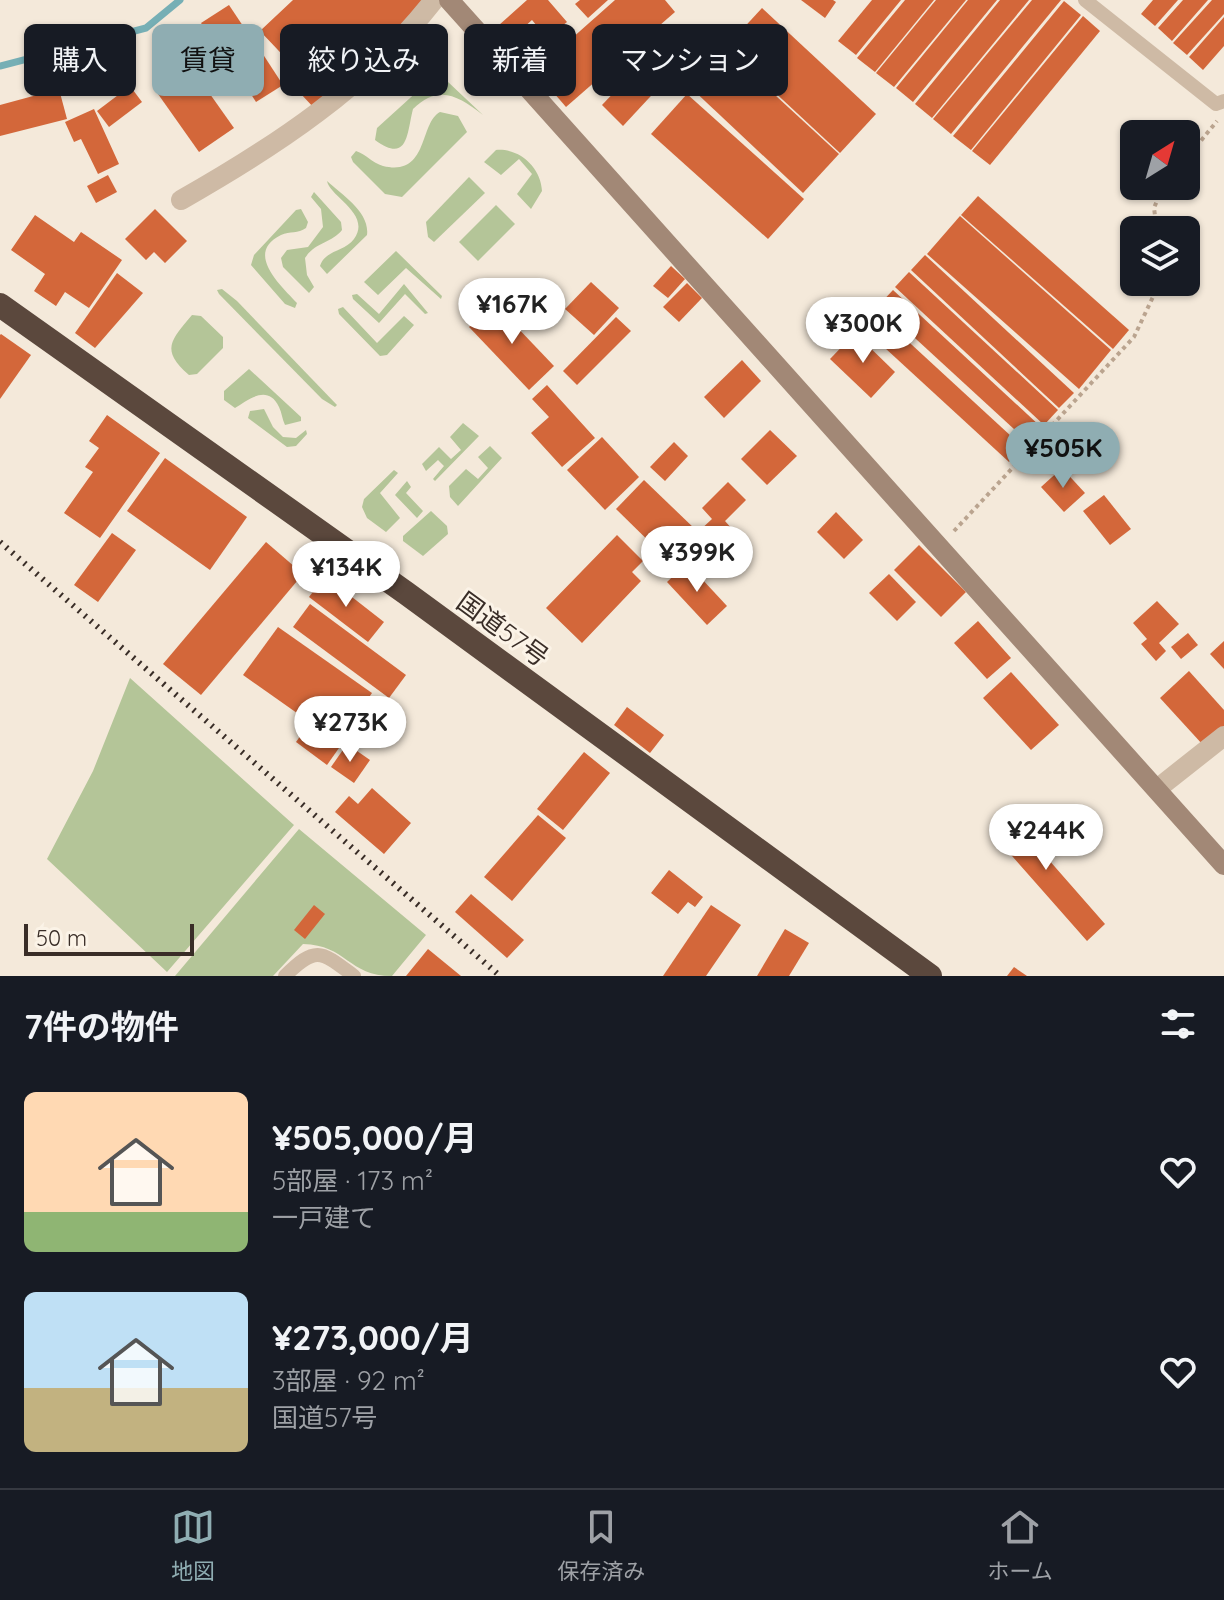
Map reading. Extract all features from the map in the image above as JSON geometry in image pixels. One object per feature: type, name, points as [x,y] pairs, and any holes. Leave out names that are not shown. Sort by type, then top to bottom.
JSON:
[{"type":"highway","name":"国道57号","points":[[0,305],[406,593],[930,976]]},
{"type":"street","points":[[181,200],[257,157],[336,101],[406,35],[434,0]]},
{"type":"street","points":[[449,0],[1224,865]]},
{"type":"street","points":[[1157,789],[1224,736]]},
{"type":"lane","points":[[1085,0],[1220,103]]},
{"type":"lane","points":[[285,976],[305,956],[317,955],[328,957],[354,976]]},
{"type":"path","points":[[1200,142],[1219,118],[1220,103]]},
{"type":"path","points":[[939,547],[1134,337],[1153,296]]},
{"type":"green space","points":[[448,82],[483,115],[465,103],[448,96]]},
{"type":"green space","points":[[412,96],[436,96],[422,101],[413,109],[407,135],[400,147],[386,147],[375,140],[377,128]]},
{"type":"green space","points":[[440,112],[458,116],[467,132],[402,197],[385,194],[353,162],[351,157],[356,151],[383,166],[408,164],[416,157],[433,118]]},
{"type":"green space","points":[[496,150],[521,156],[538,175],[542,191],[531,209],[517,194],[532,174],[519,159],[501,175],[484,162]]},
{"type":"green space","points":[[469,177],[485,193],[434,242],[428,237],[426,222]]},
{"type":"green space","points":[[327,181],[360,211],[367,235],[327,274],[320,266],[322,261],[354,239],[358,222]]},
{"type":"green space","points":[[314,192],[341,222],[342,230],[305,258],[307,275],[314,287],[309,293],[283,267],[281,258],[287,250],[308,247],[323,227],[321,209],[311,197]]},
{"type":"green space","points":[[496,205],[515,224],[478,261],[459,242]]},
{"type":"green space","points":[[301,209],[308,222],[306,228],[281,235],[270,242],[266,251],[269,269],[297,303],[295,308],[285,304],[251,265],[254,255],[296,210]]},
{"type":"green space","points":[[396,251],[442,296],[441,299],[406,268],[378,295],[364,282]]},
{"type":"green space","points":[[404,284],[428,313],[425,314],[405,294],[379,323],[353,299],[352,295],[357,294],[379,314]]},
{"type":"green space","points":[[222,289],[337,405],[335,407],[322,399],[219,294],[217,290]]},
{"type":"green space","points":[[343,307],[377,343],[404,316],[414,325],[387,355],[380,356],[339,314],[338,309]]},
{"type":"green space","points":[[192,315],[201,316],[223,337],[223,348],[197,374],[189,375],[174,359],[172,345]]},
{"type":"green space","points":[[249,369],[301,417],[301,421],[285,425],[279,407],[269,396],[258,396],[235,408],[224,400],[224,391]]},
{"type":"green space","points":[[264,409],[273,427],[283,437],[296,438],[306,430],[307,434],[296,446],[287,447],[248,418],[250,411]]},
{"type":"green space","points":[[463,423],[479,436],[435,481],[433,479],[444,466],[438,460],[426,471],[422,464],[439,447],[451,459],[461,450],[450,437]]},
{"type":"green space","points":[[490,446],[502,458],[458,506],[450,497],[449,486],[466,469],[478,479],[488,468],[478,457]]},
{"type":"green space","points":[[394,470],[398,473],[380,493],[400,518],[386,532],[367,518],[362,507],[364,499]]},
{"type":"green space","points":[[407,481],[411,487],[406,493],[423,511],[417,518],[395,495]]},
{"type":"green space","points":[[431,511],[447,526],[448,534],[423,556],[403,541],[403,536]]},
{"type":"green space","points":[[130,678],[294,825],[167,972],[47,859],[93,771]]},
{"type":"green space","points":[[299,829],[426,935],[392,976],[377,975],[329,949],[303,944],[273,976],[175,976]]},
{"type":"building","points":[[293,0],[431,0],[405,24],[280,24],[280,52],[264,35],[264,27]]},
{"type":"building","points":[[527,0],[548,0],[567,22],[535,24],[532,20],[528,24],[500,24]]},
{"type":"building","points":[[580,0],[608,0],[588,18],[575,4]]},
{"type":"building","points":[[615,0],[665,0],[675,12],[661,24],[592,24],[592,84],[566,107],[557,96],[576,96],[576,35]]},
{"type":"building","points":[[801,0],[833,0],[836,2],[825,18]]},
{"type":"building","points":[[872,0],[901,0],[856,55],[838,41]]},
{"type":"building","points":[[905,0],[934,0],[875,72],[857,58]]},
{"type":"building","points":[[936,0],[966,0],[894,87],[876,73]]},
{"type":"building","points":[[968,0],[997,0],[913,102],[896,88]]},
{"type":"building","points":[[1000,0],[1029,0],[932,118],[915,104]]},
{"type":"building","points":[[1032,0],[1061,0],[951,134],[933,119]]},
{"type":"building","points":[[1153,0],[1178,0],[1155,26],[1141,14]]},
{"type":"building","points":[[1183,0],[1208,0],[1172,41],[1158,28]]},
{"type":"building","points":[[1212,0],[1224,0],[1224,14],[1187,55],[1173,43]]},
{"type":"building","points":[[1064,1],[1081,15],[971,150],[953,136]]},
{"type":"building","points":[[229,5],[242,24],[202,24]]},
{"type":"building","points":[[762,8],[779,24],[747,24]]},
{"type":"building","points":[[1083,16],[1100,31],[990,165],[972,151]]},
{"type":"building","points":[[1224,17],[1224,46],[1203,70],[1189,57]]},
{"type":"building","points":[[788,32],[876,114],[840,153],[779,96],[788,96]]},
{"type":"building","points":[[264,56],[280,80],[280,87],[256,102],[252,96],[264,96]]},
{"type":"building","points":[[136,94],[142,102],[109,127],[97,111],[117,96]]},
{"type":"building","points":[[33,96],[61,96],[67,119],[0,136],[0,105]]},
{"type":"building","points":[[159,96],[211,96],[234,128],[199,152]]},
{"type":"building","points":[[303,96],[329,96],[315,109]]},
{"type":"building","points":[[611,96],[651,96],[623,126],[602,105]]},
{"type":"building","points":[[685,96],[689,96],[804,199],[768,239],[651,134]]},
{"type":"building","points":[[700,96],[776,96],[839,154],[803,193]]},
{"type":"building","points":[[94,109],[119,164],[98,174],[81,139],[74,142],[65,122]]},
{"type":"building","points":[[108,175],[117,192],[96,203],[87,186]]},
{"type":"building","points":[[978,196],[1129,330],[1113,349],[961,215]]},
{"type":"building","points":[[155,209],[187,241],[165,263],[154,252],[146,260],[125,239]]},
{"type":"building","points":[[35,215],[74,242],[81,232],[122,260],[89,308],[65,292],[56,306],[34,291],[45,274],[11,250]]},
{"type":"building","points":[[960,216],[1111,350],[1079,389],[927,254]]},
{"type":"building","points":[[925,255],[1074,393],[1059,408],[911,270]]},
{"type":"building","points":[[671,266],[685,279],[668,298],[653,286]]},
{"type":"building","points":[[909,272],[1058,410],[1044,425],[895,287]]},
{"type":"building","points":[[117,273],[143,293],[95,348],[75,333]]},
{"type":"building","points":[[591,282],[619,308],[594,335],[565,309]]},
{"type":"building","points":[[687,283],[702,298],[679,322],[663,307]]},
{"type":"building","points":[[893,290],[1041,427],[1028,442],[879,305]]},
{"type":"building","points":[[494,303],[554,366],[529,390],[469,327]]},
{"type":"building","points":[[874,310],[1023,447],[1009,462],[860,325]]},
{"type":"building","points":[[616,317],[631,331],[577,385],[563,371]]},
{"type":"building","points":[[855,333],[895,372],[871,398],[830,359]]},
{"type":"building","points":[[0,335],[31,355],[0,399]]},
{"type":"building","points":[[742,360],[761,381],[724,418],[704,397]]},
{"type":"building","points":[[547,385],[595,438],[562,467],[531,433],[549,417],[532,399]]},
{"type":"building","points":[[107,415],[160,453],[100,538],[64,513],[93,472],[85,467],[99,448],[89,441]]},
{"type":"building","points":[[770,430],[797,456],[767,485],[741,459]]},
{"type":"building","points":[[602,437],[639,477],[605,510],[567,470]]},
{"type":"building","points":[[674,442],[688,456],[665,481],[650,467]]},
{"type":"building","points":[[165,458],[247,517],[210,570],[127,511]]},
{"type":"building","points":[[1062,468],[1085,493],[1064,512],[1041,487]]},
{"type":"building","points":[[644,480],[696,530],[667,559],[616,509]]},
{"type":"building","points":[[728,482],[746,500],[725,521],[733,530],[716,547],[699,531],[712,519],[702,508]]},
{"type":"building","points":[[1104,495],[1131,529],[1110,545],[1083,511]]},
{"type":"building","points":[[836,512],[863,540],[844,559],[817,532]]},
{"type":"building","points":[[112,533],[136,550],[98,602],[74,585]]},
{"type":"building","points":[[617,535],[643,561],[632,572],[641,581],[582,643],[546,608]]},
{"type":"building","points":[[266,542],[303,574],[201,695],[163,664]]},
{"type":"building","points":[[919,545],[966,592],[941,617],[894,570]]},
{"type":"building","points":[[687,563],[727,606],[707,625],[667,582]]},
{"type":"building","points":[[889,574],[916,602],[897,621],[869,593]]},
{"type":"building","points":[[325,576],[384,622],[368,642],[309,597]]},
{"type":"building","points":[[1157,601],[1179,624],[1159,643],[1166,651],[1156,661],[1141,644],[1147,639],[1133,623]]},
{"type":"building","points":[[310,604],[406,675],[389,698],[293,627]]},
{"type":"building","points":[[978,621],[1011,658],[987,679],[954,643]]},
{"type":"building","points":[[278,627],[372,693],[338,742],[243,675]]},
{"type":"building","points":[[1188,633],[1198,645],[1181,659],[1171,647]]},
{"type":"building","points":[[1224,641],[1224,669],[1210,654]]},
{"type":"building","points":[[1189,671],[1224,710],[1224,726],[1203,745],[1160,698]]},
{"type":"building","points":[[1011,672],[1059,725],[1031,750],[983,698]]},
{"type":"building","points":[[627,707],[664,735],[650,753],[614,725]]},
{"type":"building","points":[[308,725],[339,748],[327,765],[296,742]]},
{"type":"building","points":[[347,744],[370,760],[354,783],[331,767]]},
{"type":"building","points":[[584,752],[610,773],[563,830],[537,809]]},
{"type":"building","points":[[372,788],[411,823],[384,854],[335,812],[349,796],[358,804]]},
{"type":"building","points":[[1020,807],[1044,834],[1034,843],[1105,924],[1087,941],[991,832]]},
{"type":"building","points":[[538,815],[566,838],[512,901],[484,877]]},
{"type":"building","points":[[669,870],[703,897],[695,907],[688,902],[678,914],[651,893]]},
{"type":"building","points":[[471,894],[524,940],[507,958],[455,912]]},
{"type":"building","points":[[314,905],[325,914],[305,939],[294,930]]},
{"type":"building","points":[[711,905],[741,925],[706,976],[663,976]]},
{"type":"building","points":[[785,929],[809,943],[789,976],[757,976]]},
{"type":"building","points":[[428,949],[461,976],[406,976]]},
{"type":"building","points":[[1014,967],[1027,976],[1007,976]]},
{"type":"waterway","points":[[0,66],[146,28],[180,0]]},
{"type":"railway","points":[[0,542],[500,976]]}]
